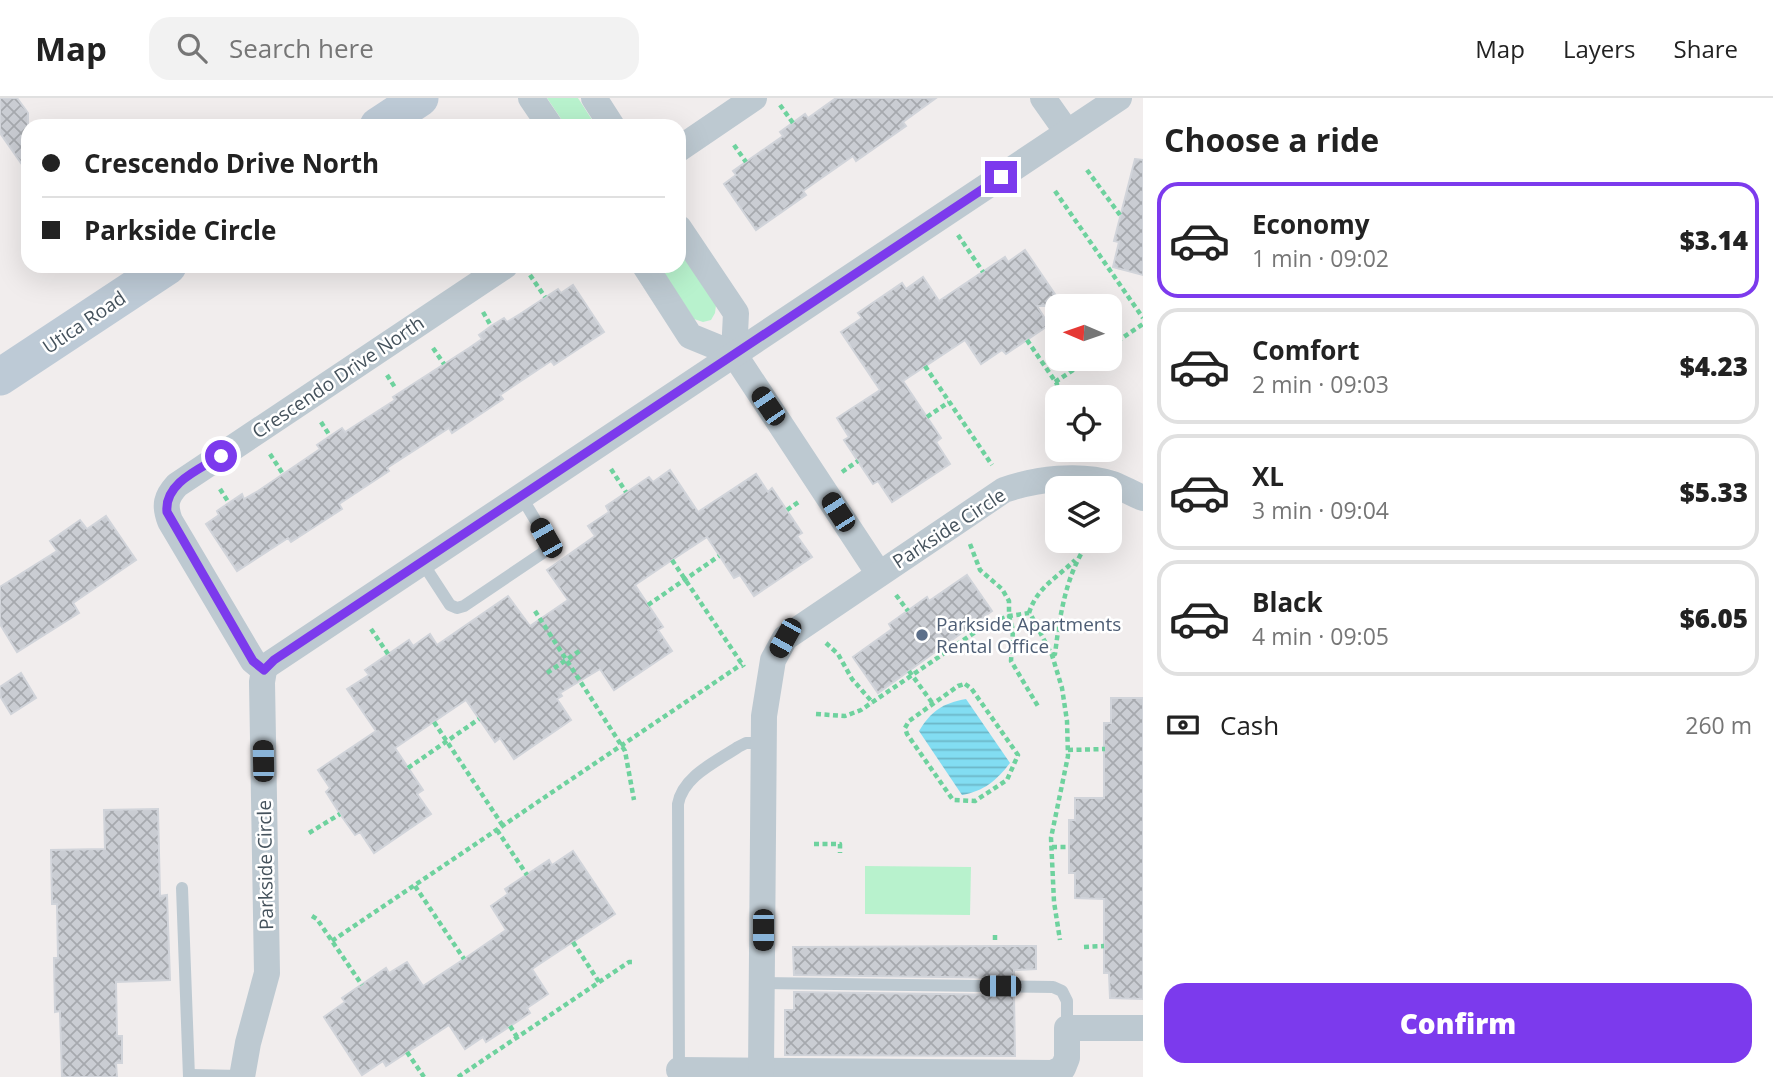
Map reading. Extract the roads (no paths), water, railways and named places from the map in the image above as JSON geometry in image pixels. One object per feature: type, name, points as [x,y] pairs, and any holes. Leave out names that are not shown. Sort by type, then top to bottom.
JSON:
[{"type":"street","points":[[388,119],[420,98]]},
{"type":"street","points":[[531,98],[545,119]]},
{"type":"street","points":[[594,98],[608,119]]},
{"type":"street","points":[[1043,98],[1067,132]]},
{"type":"street","points":[[264,670],[274,660],[1119,98]]},
{"type":"street","points":[[686,145],[766,100]]},
{"type":"street","points":[[686,238],[736,313],[734,354]]},
{"type":"street","name":"Utica Road","points":[[0,377],[157,273]]},
{"type":"street","name":"Crescendo Drive North","points":[[264,670],[253,661],[170,521],[166,503],[169,494],[177,485],[508,273]]},
{"type":"street","points":[[650,273],[690,336],[734,354]]},
{"type":"street","name":"Parkside Circle","points":[[734,354],[885,582]]},
{"type":"street","name":"Parkside Circle","points":[[761,1072],[764,743],[768,683],[773,660],[785,638],[885,582],[1004,490],[1028,481],[1063,478],[1111,484],[1143,498]]},
{"type":"street","name":"Parkside Circle","points":[[242,1076],[267,973],[262,682],[264,670]]},
{"type":"street","points":[[678,1073],[1053,1073],[1063,1068],[1067,1058],[1067,1028],[1143,1028]]},
{"type":"lane","points":[[422,562],[450,605],[457,608],[464,606],[544,552],[546,538],[521,496]]},
{"type":"lane","points":[[678,1073],[680,791],[686,782],[738,747],[746,743],[764,743]]},
{"type":"lane","points":[[182,888],[189,1076],[242,1076]]},
{"type":"lane","points":[[762,983],[1053,987],[1062,991],[1067,1001],[1067,1028]]},
{"type":"water","points":[[966,699],[1010,763],[989,784],[962,795],[919,731],[938,709]]},
{"type":"place","name":"Parkside Apartments Rental Office","points":[[922,635]]}]
